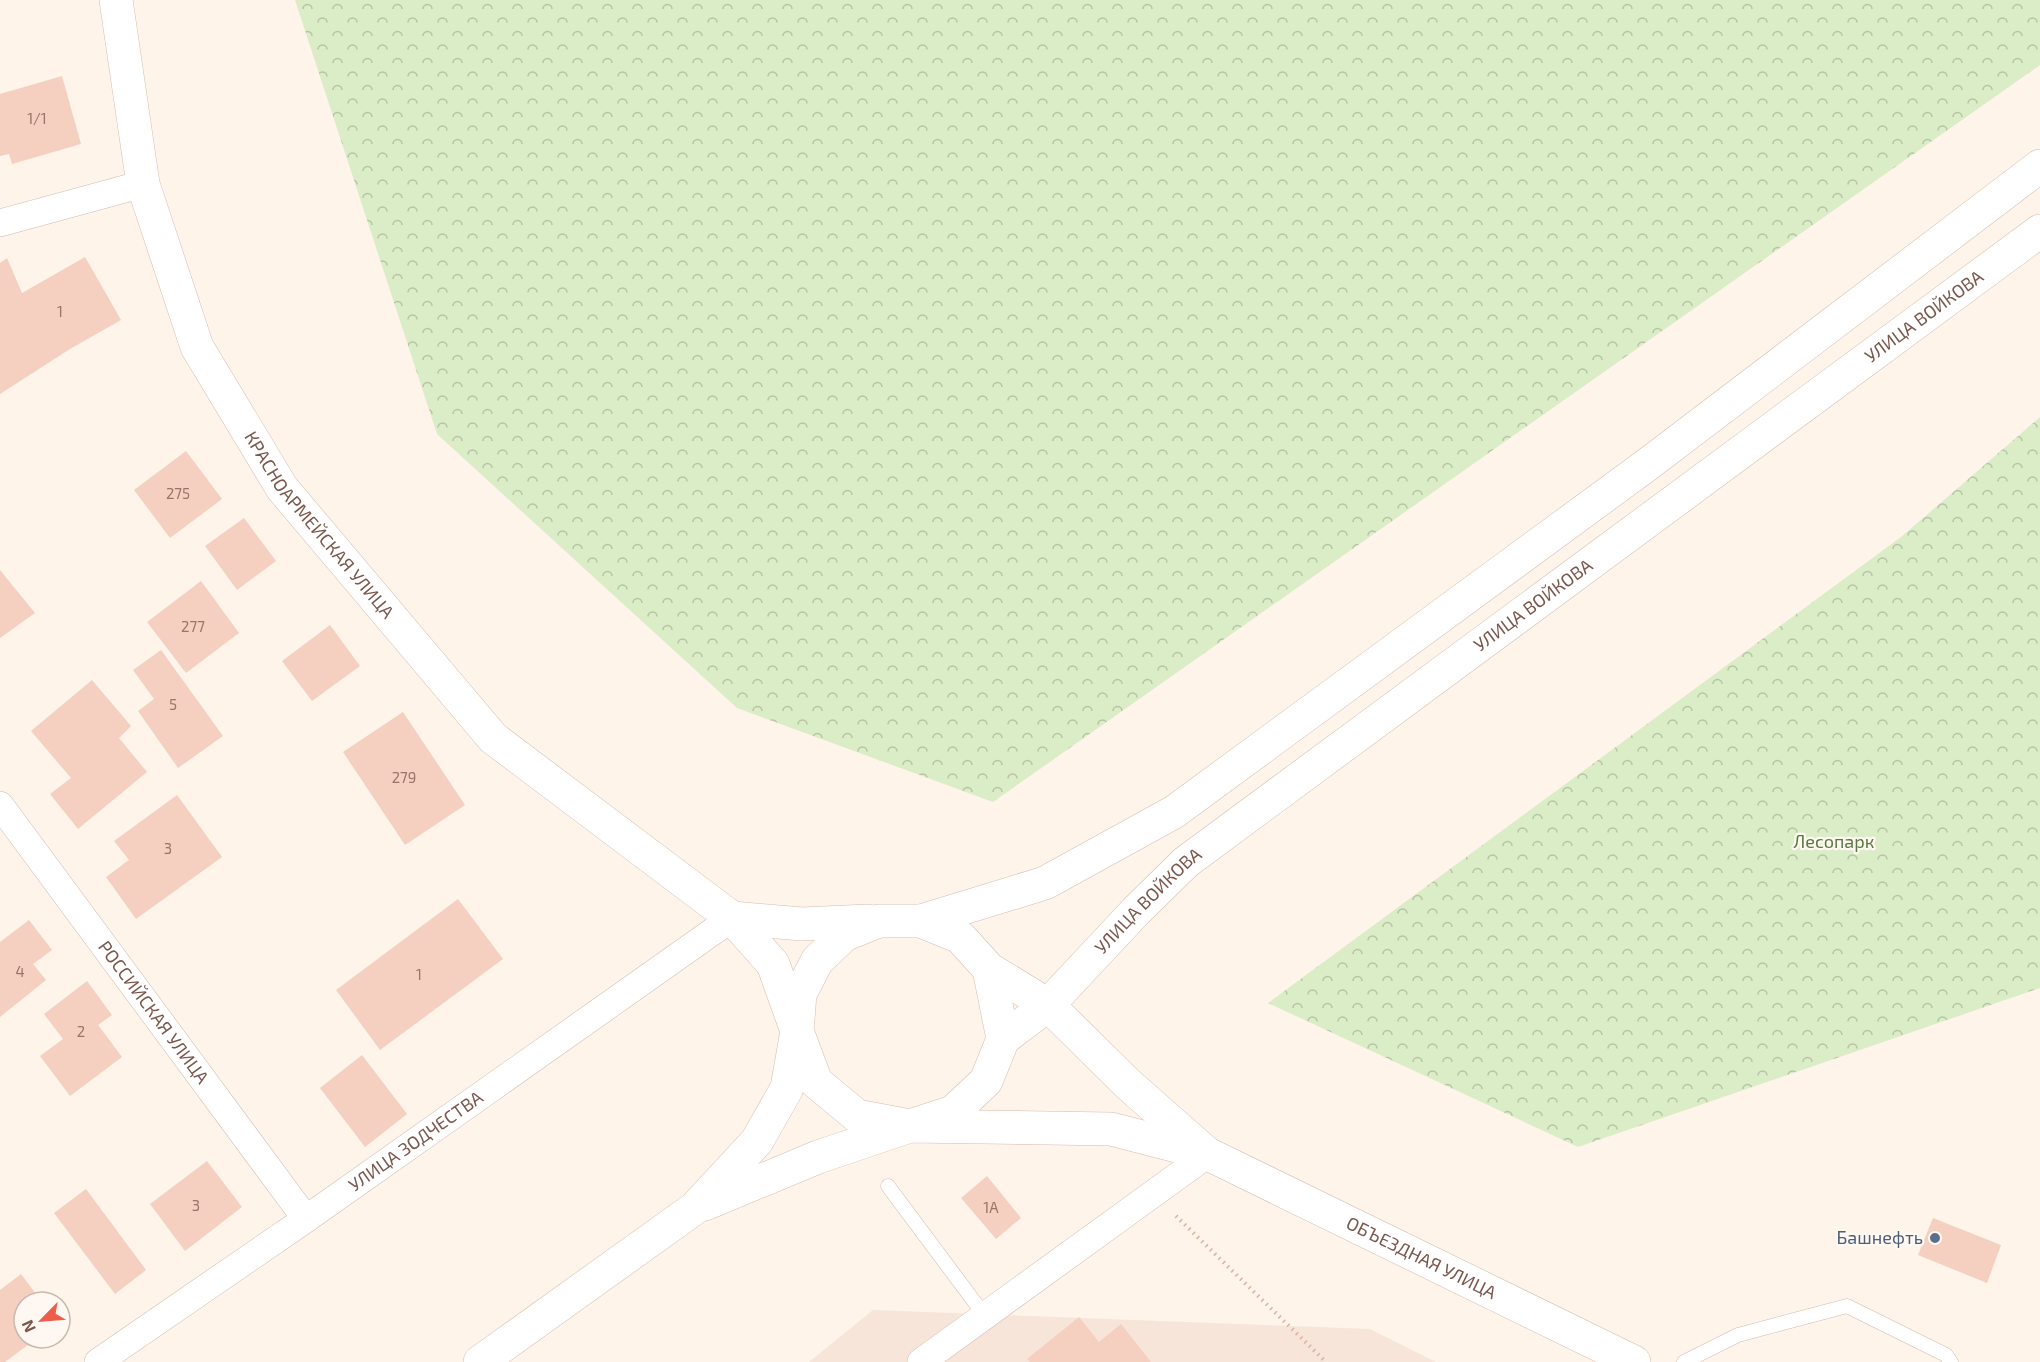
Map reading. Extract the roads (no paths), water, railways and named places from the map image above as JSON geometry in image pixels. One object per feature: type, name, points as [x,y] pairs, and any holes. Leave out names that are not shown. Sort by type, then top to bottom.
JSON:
[{"type":"main road","name":"КРАСНОАРМЕЙСКАЯ УЛИЦА","points":[[116,0],[143,184],[197,347],[282,488],[493,738],[732,918],[773,964],[798,1031]]},
{"type":"main road","points":[[732,918],[802,924],[921,921],[1046,883],[1174,812],[1648,464],[2040,165]]},
{"type":"main road","name":"УЛИЦА ВОЙКОВА","points":[[1003,1039],[1048,1005],[1136,911],[1186,862],[2040,231]]},
{"type":"main road","points":[[480,1362],[695,1208],[757,1141],[787,1088],[798,1031],[800,994],[817,961],[844,935],[879,921]]},
{"type":"main road","points":[[921,921],[960,937],[989,969],[1048,1005],[1128,1084],[1208,1154]]},
{"type":"main road","points":[[695,1208],[818,1157],[953,1112],[986,1081],[1003,1039],[989,969]]},
{"type":"main road","points":[[798,1031],[816,1082],[857,1116],[910,1126],[1111,1129],[1208,1154]]},
{"type":"main road","name":"ОБЪЕЗДНАЯ УЛИЦА","points":[[1208,1154],[1634,1362]]},
{"type":"street","points":[[0,223],[143,184]]},
{"type":"street","name":"РОССИЙСКАЯ УЛИЦА","points":[[0,805],[306,1219]]},
{"type":"street","name":"УЛИЦА ЗОДЧЕСТВА","points":[[98,1362],[306,1219],[732,918]]},
{"type":"street","points":[[921,1362],[1208,1154]]},
{"type":"lane","points":[[888,1186],[985,1316]]},
{"type":"lane","points":[[1684,1362],[1738,1335],[1847,1306],[1946,1355],[1951,1362]]},
{"type":"place","name":"Башнефть","points":[[1935,1238]]},
{"type":"park label","name":"Лесопарк","points":[[1834,842]]}]
